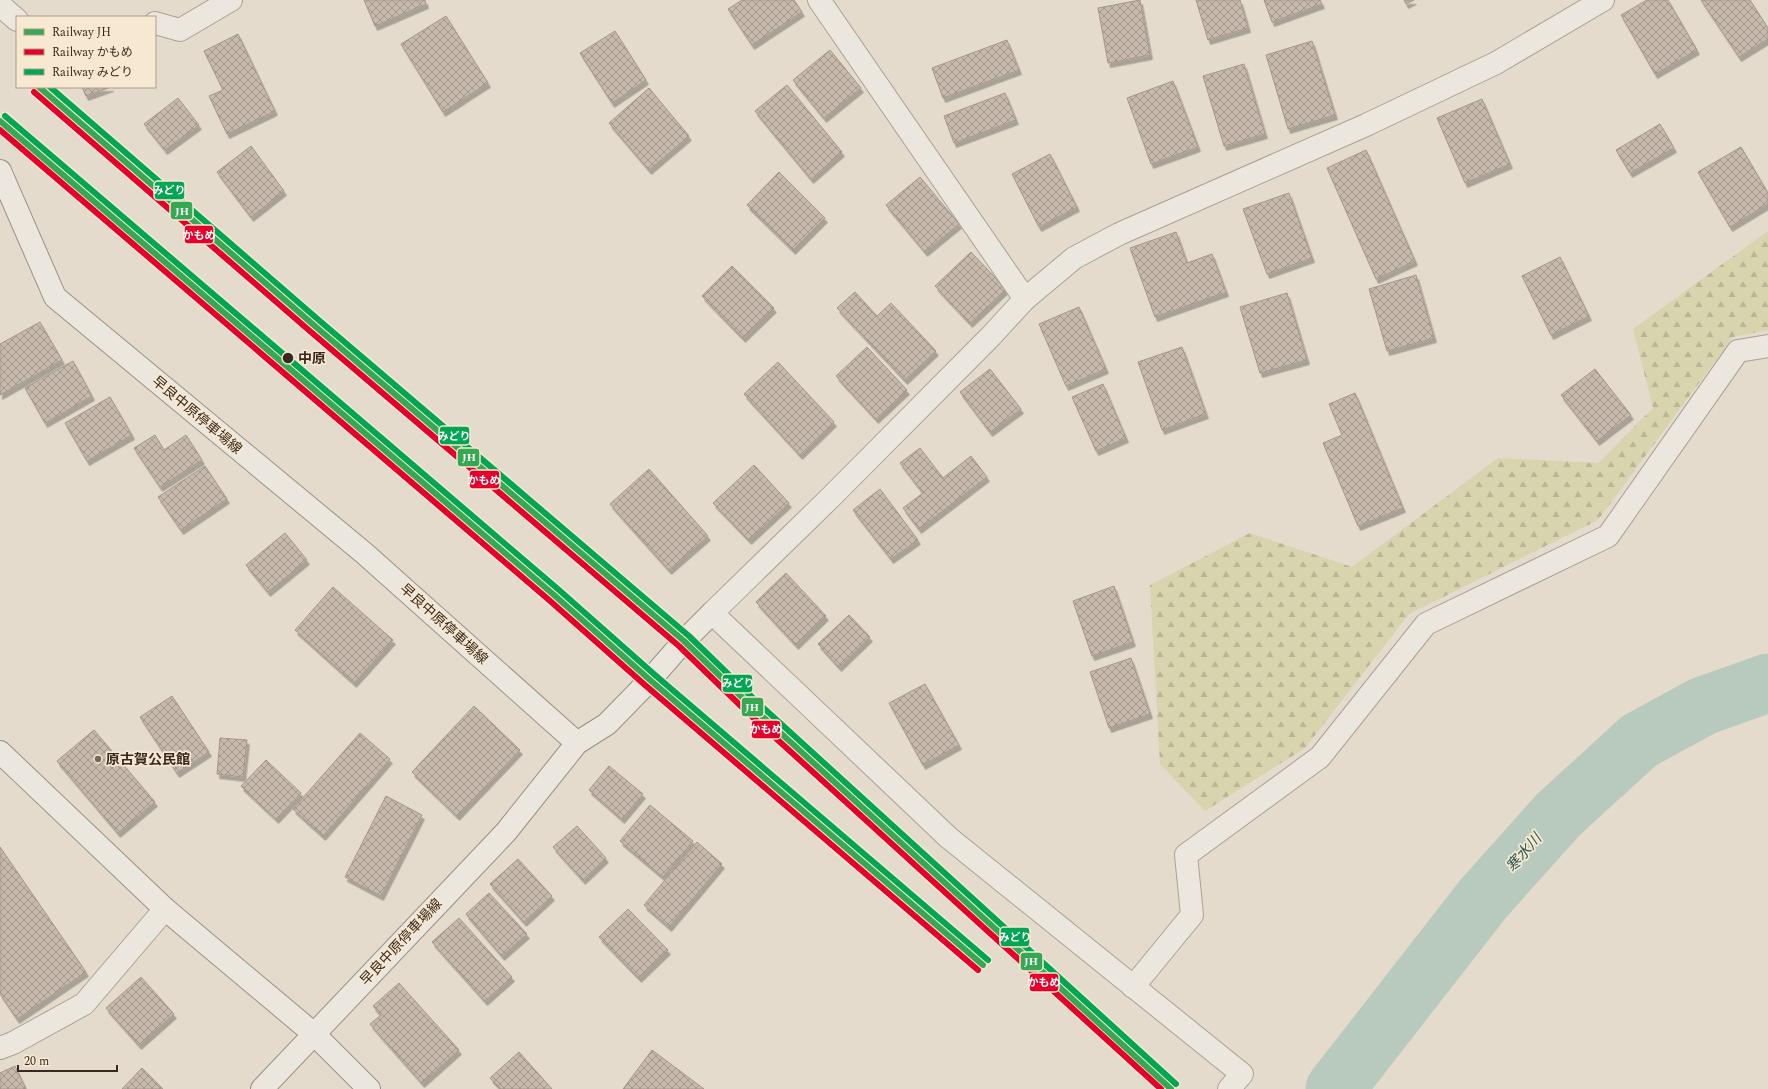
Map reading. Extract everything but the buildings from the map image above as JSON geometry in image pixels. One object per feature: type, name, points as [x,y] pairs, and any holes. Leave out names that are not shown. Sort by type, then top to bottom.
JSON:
[{"type":"street","points":[[819,0],[1025,299]]},
{"type":"street","points":[[577,743],[607,724],[650,680],[684,641],[964,364],[1025,299],[1074,258],[1119,234],[1366,125],[1481,70],[1604,0]]},
{"type":"street","points":[[156,23],[180,30],[214,3]]},
{"type":"street","points":[[0,5],[16,19]]},
{"type":"street","name":"早良中原停車場線","points":[[0,171],[55,297],[364,552],[577,743],[506,832],[262,1089]]},
{"type":"street","points":[[1133,987],[1192,915],[1186,855],[1320,757],[1426,624],[1608,536],[1738,350],[1768,346]]},
{"type":"street","points":[[712,613],[949,838],[1242,1074],[1229,1089]]},
{"type":"street","points":[[0,752],[165,909],[314,1034],[369,1089]]},
{"type":"street","points":[[0,1048],[13,1044],[84,1004],[165,909]]},
{"type":"green space","points":[[1768,231],[1768,330],[1733,337],[1598,520],[1409,614],[1305,748],[1205,811],[1160,764],[1150,585],[1250,533],[1352,567],[1498,458],[1598,463],[1653,408],[1633,329]]},
{"type":"waterway","name":"寒水川","points":[[1335,1089],[1483,899],[1558,815],[1639,741],[1703,706],[1768,683]]},
{"type":"rail line","name":"JH","points":[[40,88],[316,327],[684,641],[751,706],[1171,1089]]},
{"type":"rail line","name":"みどり","points":[[51,88],[321,322],[689,636],[756,701],[1176,1084]]},
{"type":"rail line","name":"かもめ","points":[[34,92],[311,332],[679,646],[746,711],[1161,1089]]},
{"type":"rail line","name":"みどり","points":[[5,116],[559,590],[655,675],[988,960]]},
{"type":"rail line","name":"JH","points":[[0,121],[554,595],[650,680],[983,965]]},
{"type":"rail line","name":"かもめ","points":[[0,130],[978,970]]},
{"type":"place","name":"中原","points":[[288,358]]},
{"type":"place","name":"原古賀公民館","points":[[98,759]]}]
